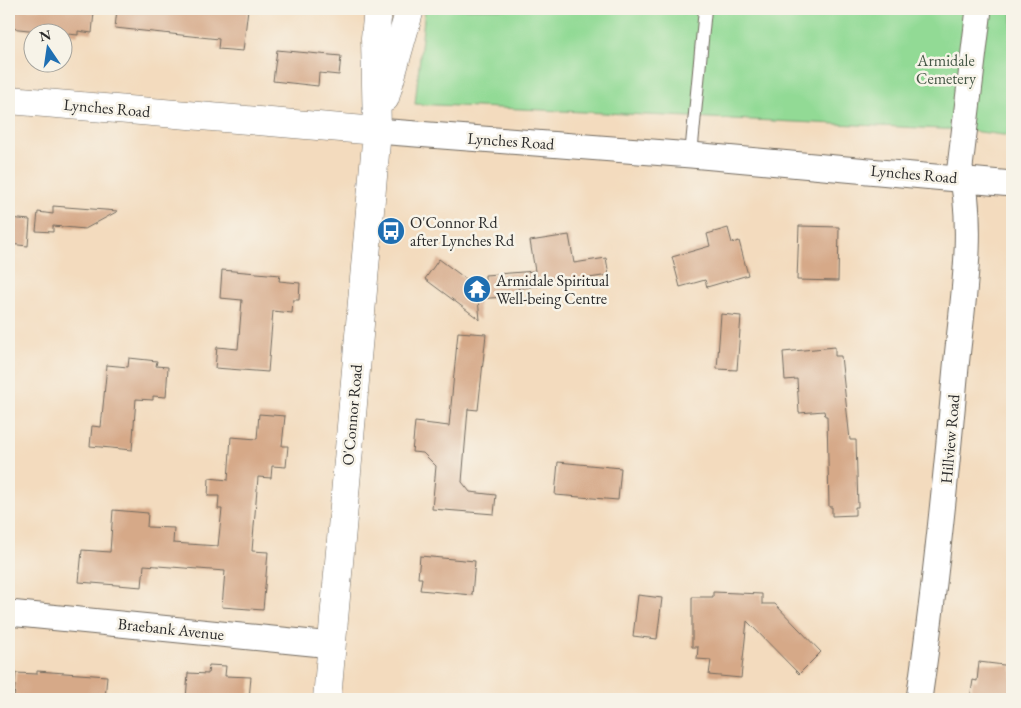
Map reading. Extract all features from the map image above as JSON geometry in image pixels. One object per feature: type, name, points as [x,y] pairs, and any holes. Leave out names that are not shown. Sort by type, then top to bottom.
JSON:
[{"type":"street","name":"O'Connor Road","points":[[328,699],[377,131],[375,38],[378,9]]},
{"type":"street","name":"O'Connor Road","points":[[377,131],[410,9]]},
{"type":"street","name":"Hillview Road","points":[[920,699],[936,584],[966,268],[966,190],[960,167],[979,9]]},
{"type":"street","name":"Lynches Road","points":[[9,100],[692,155],[1012,184]]},
{"type":"street","name":"Braebank Avenue","points":[[9,613],[332,645]]},
{"type":"lane","points":[[692,155],[705,9]]},
{"type":"green space","name":"Armidale Cemetery","points":[[425,9],[1012,9],[1012,136],[963,130],[415,104]]},
{"type":"building","points":[[9,9],[80,9],[80,11],[94,12],[92,33],[78,31],[78,35],[72,34],[72,22],[22,22],[22,29],[9,28]]},
{"type":"building","points":[[117,9],[248,9],[243,51],[218,49],[219,39],[115,28]]},
{"type":"building","points":[[277,50],[341,56],[339,75],[319,73],[318,86],[273,81]]},
{"type":"building","points":[[53,206],[118,211],[85,229],[53,226],[53,232],[36,231],[38,212],[53,214]]},
{"type":"building","points":[[9,218],[30,220],[28,246],[9,244]]},
{"type":"building","points":[[799,226],[839,227],[838,281],[797,280]]},
{"type":"building","points":[[728,228],[732,243],[739,241],[748,275],[707,287],[705,280],[680,287],[672,257],[710,246],[707,234]]},
{"type":"building","points":[[569,235],[574,263],[606,258],[609,275],[516,289],[516,296],[478,299],[480,320],[425,279],[439,259],[485,293],[485,275],[535,271],[530,241]]},
{"type":"building","points":[[222,270],[280,275],[279,281],[300,283],[299,300],[293,300],[292,313],[273,311],[268,372],[215,368],[217,347],[238,349],[242,300],[220,298]]},
{"type":"building","points":[[721,314],[741,316],[737,370],[717,369]]},
{"type":"building","points":[[458,332],[486,334],[478,410],[468,409],[462,482],[470,492],[496,495],[494,514],[432,509],[436,466],[423,453],[412,452],[415,422],[449,426]]},
{"type":"building","points":[[835,347],[835,356],[841,356],[850,440],[856,440],[858,507],[855,507],[855,515],[832,516],[832,507],[829,507],[827,416],[825,416],[824,411],[799,413],[797,379],[785,380],[783,352]]},
{"type":"building","points":[[129,358],[157,361],[156,366],[168,367],[166,397],[153,396],[153,400],[136,399],[132,450],[90,446],[92,426],[101,427],[107,365],[128,367]]},
{"type":"building","points":[[259,414],[285,416],[282,446],[288,446],[286,467],[272,466],[271,478],[258,477],[252,551],[268,552],[263,610],[222,607],[225,571],[144,565],[142,587],[79,582],[82,550],[110,552],[113,510],[148,513],[147,527],[174,528],[173,543],[218,546],[222,509],[218,509],[219,496],[208,496],[209,478],[228,480],[231,437],[257,439]]},
{"type":"building","points":[[558,462],[621,468],[618,500],[555,495]]},
{"type":"building","points":[[420,556],[475,561],[472,595],[420,590],[422,578],[418,578]]},
{"type":"building","points":[[713,592],[762,594],[762,604],[775,604],[821,652],[799,674],[747,621],[741,678],[709,675],[711,660],[697,659],[698,647],[692,647],[692,597],[713,597]]},
{"type":"building","points":[[638,595],[662,598],[657,639],[633,636]]},
{"type":"building","points":[[979,662],[1012,666],[1012,699],[970,699],[973,680],[977,681]]},
{"type":"building","points":[[209,665],[226,666],[225,676],[251,677],[249,699],[186,699],[188,673],[208,674]]},
{"type":"building","points":[[37,671],[107,676],[105,699],[14,699],[16,673],[37,674]]},
{"type":"place","name":"O'Connor Rd after Lynches Rd","points":[[391,231]]},
{"type":"place","name":"Armidale Spiritual Well-being Centre","points":[[477,289]]}]
